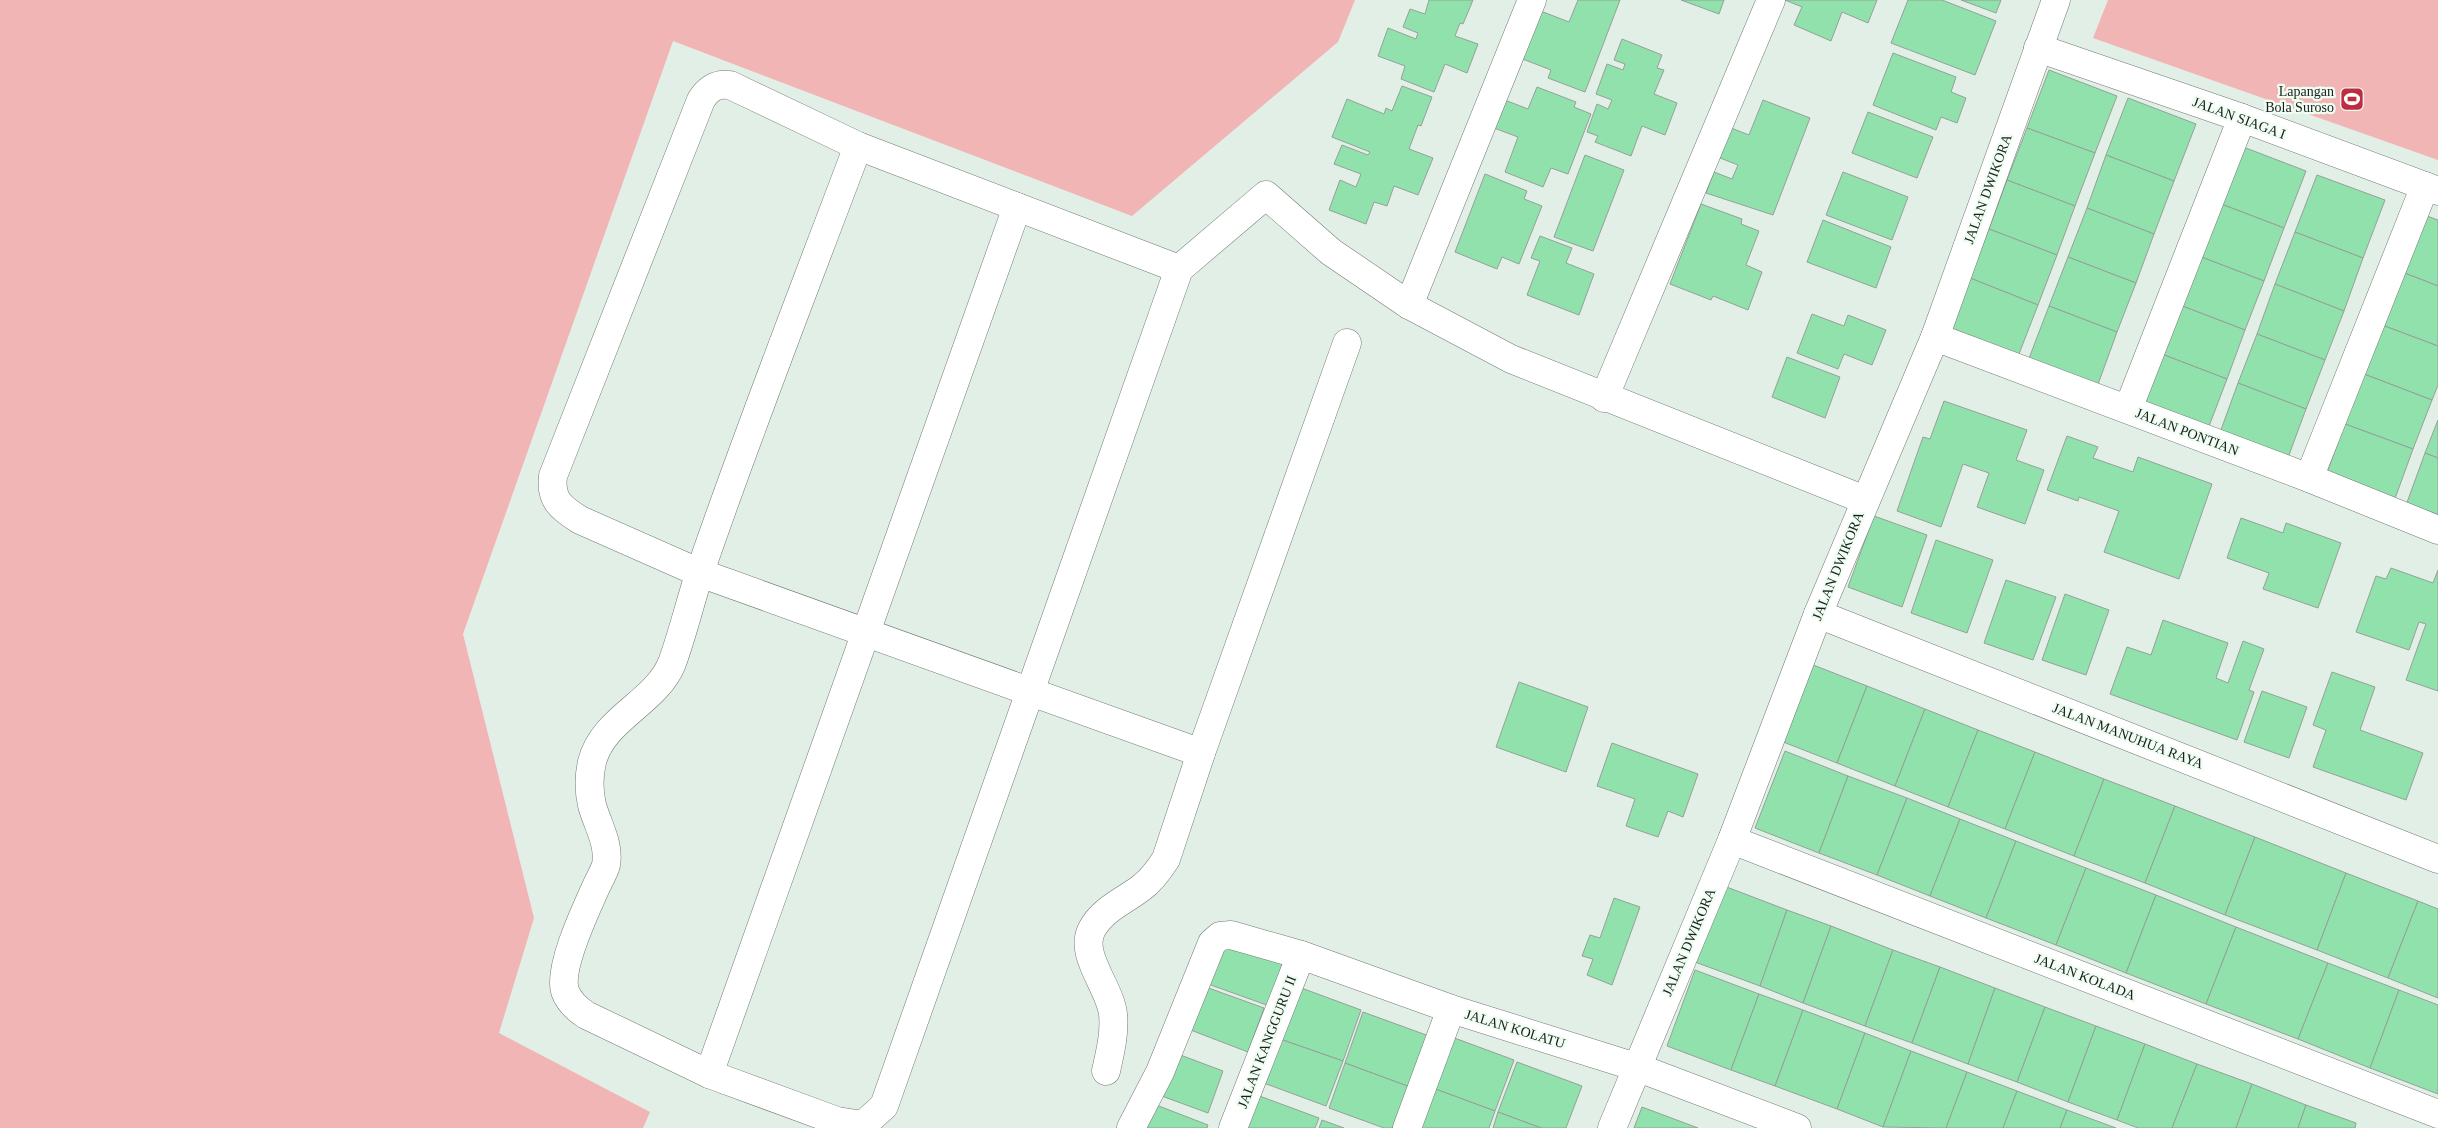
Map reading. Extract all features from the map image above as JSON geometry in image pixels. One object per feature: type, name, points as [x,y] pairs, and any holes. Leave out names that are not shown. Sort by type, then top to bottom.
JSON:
[{"type":"street","points":[[1409,306],[1532,0]]},
{"type":"street","points":[[1604,398],[1770,0]]},
{"type":"street","name":"JALAN DWIKORA","points":[[1612,1128],[1732,840],[1818,614],[1935,337],[2056,0]]},
{"type":"street","name":"JALAN SIAGA I","points":[[2038,48],[2242,118],[2431,188]]},
{"type":"street","points":[[1179,269],[858,146],[730,85],[719,85],[708,90],[701,100],[553,476],[552,488],[554,498],[567,512],[580,520],[700,572],[1200,753]]},
{"type":"street","points":[[2128,409],[2242,118]]},
{"type":"street","points":[[858,146],[700,572],[666,676],[659,685],[618,722],[602,741],[592,761],[590,783],[592,804],[605,847],[606,865],[579,927],[564,978],[565,990],[571,1002],[578,1010],[709,1074],[837,1121],[863,1125],[884,1106],[1179,269],[1266,195],[1331,252],[1409,306],[1511,359],[1604,398],[1865,500]]},
{"type":"street","points":[[2309,478],[2431,188]]},
{"type":"street","points":[[709,1074],[1017,207]]},
{"type":"street","name":"JALAN PONTIAN","points":[[1935,337],[2309,478],[2438,530]]},
{"type":"street","points":[[1106,1071],[1112,1040],[1113,1015],[1110,1000],[1088,949],[1087,937],[1102,916],[1121,899],[1142,888],[1156,875],[1166,859],[1200,753],[1348,343]]},
{"type":"street","name":"JALAN MANUHUA RAYA","points":[[1818,614],[2438,858]]},
{"type":"street","name":"JALAN KOLADA","points":[[1732,840],[2438,1114]]},
{"type":"street","name":"JALAN KOLATU","points":[[1131,1128],[1163,1064],[1212,943],[1220,936],[1231,935],[1301,956],[1451,1010],[1636,1067],[1797,1128]]},
{"type":"street","name":"JALAN KANGGURU II","points":[[1233,1128],[1301,956]]},
{"type":"street","points":[[1407,1128],[1451,1010]]},
{"type":"shaded area","points":[[0,0],[1355,0],[1338,42],[1132,216],[673,41],[463,634],[534,918],[499,1033],[650,1112],[643,1128],[0,1128]]},
{"type":"shaded area","name":"Lapangan Bola Suroso","points":[[2108,0],[2438,0],[2438,160],[2093,38]]},
{"type":"building","points":[[1429,0],[1473,0],[1463,24],[1460,23],[1455,36],[1478,44],[1467,73],[1445,64],[1434,92],[1401,79],[1405,66],[1378,56],[1388,28],[1416,39],[1418,33],[1403,27],[1410,9],[1425,14]]},
{"type":"building","points":[[1578,0],[1620,0],[1585,92],[1548,78],[1551,70],[1520,58],[1538,10],[1569,22]]},
{"type":"building","points":[[1681,0],[1724,0],[1719,14]]},
{"type":"building","points":[[1785,0],[1877,0],[1868,23],[1842,12],[1831,41],[1794,25],[1802,7]]},
{"type":"building","points":[[1908,0],[1942,0],[1996,21],[1975,75],[1891,43]]},
{"type":"building","points":[[1961,0],[2001,0],[1996,13]]},
{"type":"building","points":[[1622,39],[1662,55],[1657,68],[1664,70],[1654,94],[1677,103],[1665,135],[1642,126],[1631,156],[1595,142],[1598,136],[1587,132],[1597,104],[1608,109],[1612,100],[1596,94],[1607,64],[1623,70],[1625,64],[1614,60]]},
{"type":"building","points":[[1893,53],[1956,77],[1951,92],[1966,98],[1957,123],[1941,117],[1936,130],[1873,105]]},
{"type":"building","points":[[2049,70],[2117,96],[2095,153],[2027,128]]},
{"type":"building","points":[[1402,86],[1432,97],[1421,126],[1418,125],[1409,149],[1433,158],[1418,195],[1394,186],[1387,206],[1374,202],[1366,224],[1329,210],[1340,180],[1356,187],[1361,174],[1334,164],[1342,145],[1368,155],[1370,152],[1332,137],[1347,99],[1384,114],[1386,108],[1392,111]]},
{"type":"building","points":[[1537,87],[1576,102],[1574,107],[1591,114],[1568,174],[1551,168],[1543,187],[1505,172],[1518,137],[1486,125],[1497,97],[1528,109]]},
{"type":"building","points":[[2128,98],[2196,124],[2174,181],[2106,155]]},
{"type":"building","points":[[1763,100],[1810,118],[1773,215],[1706,193],[1714,172],[1732,179],[1738,165],[1715,156],[1726,126],[1749,135]]},
{"type":"building","points":[[1868,112],[1933,137],[1917,178],[1852,153]]},
{"type":"building","points":[[2027,128],[2095,153],[2075,206],[2007,180]]},
{"type":"building","points":[[2238,145],[2306,171],[2284,228],[2216,202]]},
{"type":"building","points":[[1585,155],[1624,170],[1593,251],[1554,237]]},
{"type":"building","points":[[2106,155],[2174,181],[2154,234],[2087,208]]},
{"type":"building","points":[[1843,172],[1908,197],[1892,240],[1826,215]]},
{"type":"building","points":[[1485,174],[1527,191],[1524,199],[1542,206],[1519,264],[1502,257],[1497,269],[1455,252]]},
{"type":"building","points":[[2317,175],[2385,200],[2363,258],[2295,232]]},
{"type":"building","points":[[2007,180],[2075,206],[2057,255],[1989,229]]},
{"type":"building","points":[[2216,202],[2284,228],[2264,281],[2196,255]]},
{"type":"building","points":[[1701,204],[1742,219],[1741,224],[1759,231],[1746,265],[1762,272],[1748,310],[1713,296],[1711,300],[1670,284]]},
{"type":"building","points":[[2087,208],[2154,234],[2136,283],[2068,257]]},
{"type":"building","points":[[2424,215],[2438,220],[2438,286],[2402,272]]},
{"type":"building","points":[[1823,220],[1891,247],[1876,288],[1807,262]]},
{"type":"building","points":[[1989,229],[2057,255],[2038,305],[1970,278]]},
{"type":"building","points":[[2295,232],[2363,258],[2344,311],[2275,284]]},
{"type":"building","points":[[1540,236],[1572,248],[1566,263],[1594,274],[1579,315],[1527,295],[1540,261],[1531,258]]},
{"type":"building","points":[[2196,255],[2264,281],[2245,330],[2177,304]]},
{"type":"building","points":[[2068,257],[2136,283],[2117,332],[2049,306]]},
{"type":"building","points":[[2402,272],[2438,286],[2438,346],[2382,325]]},
{"type":"building","points":[[1970,278],[2038,305],[2017,359],[1949,333]]},
{"type":"building","points":[[2275,284],[2344,311],[2325,360],[2257,334]]},
{"type":"building","points":[[2177,304],[2245,330],[2227,379],[2159,353]]},
{"type":"building","points":[[2049,306],[2117,332],[2097,387],[2028,361]]},
{"type":"building","points":[[1812,314],[1844,326],[1848,315],[1886,330],[1872,365],[1844,354],[1838,369],[1797,353]]},
{"type":"building","points":[[2382,325],[2438,346],[2438,385],[2432,400],[2364,374]]},
{"type":"building","points":[[2257,334],[2325,360],[2306,409],[2238,383]]},
{"type":"building","points":[[2159,353],[2227,379],[2206,434],[2138,408]]},
{"type":"building","points":[[1787,357],[1840,377],[1825,418],[1772,397]]},
{"type":"building","points":[[2364,374],[2432,400],[2413,449],[2345,424]]},
{"type":"building","points":[[2238,383],[2306,409],[2286,463],[2218,438]]},
{"type":"building","points":[[1944,401],[2027,430],[2016,460],[2044,470],[2025,524],[1977,507],[1989,473],[1963,464],[1941,527],[1897,511],[1923,437],[1930,439]]},
{"type":"building","points":[[2438,420],[2438,458],[2425,453]]},
{"type":"building","points":[[2345,424],[2413,449],[2393,504],[2325,478]]},
{"type":"building","points":[[2067,436],[2098,447],[2093,458],[2133,472],[2138,457],[2212,484],[2179,579],[2104,552],[2119,511],[2079,497],[2078,501],[2047,490]]},
{"type":"building","points":[[2425,453],[2438,458],[2438,521],[2405,508]]},
{"type":"building","points":[[1874,516],[1927,535],[1902,607],[1848,587]]},
{"type":"building","points":[[2241,518],[2283,533],[2286,523],[2341,543],[2318,608],[2263,589],[2269,573],[2227,558]]},
{"type":"building","points":[[1936,540],[1993,560],[1967,633],[1911,613]]},
{"type":"building","points":[[2391,568],[2433,583],[2438,570],[2438,691],[2406,680],[2426,624],[2419,622],[2409,650],[2356,632],[2376,576],[2386,579]]},
{"type":"building","points":[[2006,580],[2056,597],[2033,660],[1984,643]]},
{"type":"building","points":[[2065,594],[2109,610],[2086,675],[2042,660]]},
{"type":"building","points":[[2163,620],[2228,643],[2216,678],[2228,683],[2243,641],[2264,649],[2249,690],[2254,692],[2237,740],[2110,694],[2127,647],[2151,655]]},
{"type":"building","points":[[1803,661],[1867,686],[1837,763],[1773,738]]},
{"type":"building","points":[[2332,672],[2375,687],[2360,730],[2423,753],[2406,800],[2313,767],[2326,730],[2313,725]]},
{"type":"building","points":[[1519,682],[1588,707],[1566,772],[1496,747]]},
{"type":"building","points":[[1867,686],[1925,709],[1895,786],[1837,763]]},
{"type":"building","points":[[2262,691],[2307,707],[2289,758],[2244,742]]},
{"type":"building","points":[[1925,709],[1978,730],[1948,807],[1895,786]]},
{"type":"building","points":[[1978,730],[2035,752],[2005,829],[1948,807]]},
{"type":"building","points":[[1612,743],[1698,774],[1683,817],[1668,811],[1658,837],[1626,826],[1635,799],[1597,786]]},
{"type":"building","points":[[1785,751],[1848,776],[1819,853],[1755,828]]},
{"type":"building","points":[[2035,752],[2104,779],[2074,856],[2005,829]]},
{"type":"building","points":[[1848,776],[1907,798],[1877,875],[1819,853]]},
{"type":"building","points":[[2104,779],[2175,806],[2145,883],[2074,856]]},
{"type":"building","points":[[1907,798],[1960,819],[1930,896],[1877,875]]},
{"type":"building","points":[[2175,806],[2255,837],[2225,915],[2145,883]]},
{"type":"building","points":[[1960,819],[2016,841],[1986,918],[1930,896]]},
{"type":"building","points":[[2255,837],[2346,873],[2317,950],[2225,915]]},
{"type":"building","points":[[2016,841],[2086,868],[2056,945],[1986,918]]},
{"type":"building","points":[[2086,868],[2156,895],[2126,973],[2056,945]]},
{"type":"building","points":[[2346,873],[2418,901],[2388,978],[2317,950]]},
{"type":"building","points":[[1724,886],[1787,910],[1760,986],[1695,962]]},
{"type":"building","points":[[2156,895],[2236,927],[2206,1004],[2126,973]]},
{"type":"building","points":[[1614,898],[1640,907],[1612,985],[1587,975],[1593,959],[1582,956],[1590,935],[1600,938]]},
{"type":"building","points":[[2418,901],[2438,909],[2438,998],[2388,978]]},
{"type":"building","points":[[1787,910],[1831,926],[1803,1003],[1760,986]]},
{"type":"building","points":[[1831,926],[1893,950],[1865,1026],[1803,1003]]},
{"type":"building","points":[[2236,927],[2328,963],[2298,1039],[2206,1004]]},
{"type":"building","points":[[1223,942],[1290,967],[1275,1008],[1208,984]]},
{"type":"building","points":[[1893,950],[1940,967],[1912,1043],[1865,1026]]},
{"type":"building","points":[[2328,963],[2399,990],[2370,1068],[2298,1039]]},
{"type":"building","points":[[1940,967],[1995,988],[1968,1064],[1912,1043]]},
{"type":"building","points":[[1695,970],[1759,994],[1731,1070],[1667,1046]]},
{"type":"building","points":[[1203,986],[1264,1008],[1248,1052],[1188,1029]]},
{"type":"building","points":[[1296,986],[1361,1010],[1343,1061],[1277,1038]]},
{"type":"building","points":[[1995,988],[2045,1007],[2017,1082],[1968,1064]]},
{"type":"building","points":[[2399,990],[2438,1005],[2438,1094],[2370,1068]]},
{"type":"building","points":[[1759,994],[1803,1010],[1775,1086],[1731,1070]]},
{"type":"building","points":[[2045,1007],[2096,1026],[2068,1102],[2017,1082]]},
{"type":"building","points":[[1803,1010],[1865,1033],[1837,1109],[1775,1086]]},
{"type":"building","points":[[1363,1012],[1429,1036],[1410,1087],[1345,1063]]},
{"type":"building","points":[[2096,1026],[2145,1044],[2117,1120],[2068,1102]]},
{"type":"building","points":[[1865,1033],[1911,1051],[1883,1127],[1837,1109]]},
{"type":"building","points":[[1449,1036],[1514,1060],[1495,1111],[1430,1087]]},
{"type":"building","points":[[1277,1038],[1343,1061],[1326,1106],[1261,1082]]},
{"type":"building","points":[[2145,1044],[2197,1064],[2172,1128],[2138,1128],[2117,1120]]},
{"type":"building","points":[[1911,1051],[1967,1072],[1946,1128],[1883,1127]]},
{"type":"building","points":[[1175,1053],[1223,1071],[1208,1113],[1159,1095]]},
{"type":"building","points":[[1517,1062],[1582,1086],[1566,1128],[1541,1128],[1498,1112]]},
{"type":"building","points":[[1345,1063],[1410,1087],[1395,1128],[1384,1128],[1329,1108]]},
{"type":"building","points":[[2197,1064],[2252,1084],[2236,1128],[2172,1128]]},
{"type":"building","points":[[1967,1072],[2017,1091],[2003,1128],[1946,1128]]},
{"type":"building","points":[[2252,1084],[2306,1105],[2298,1128],[2236,1128]]},
{"type":"building","points":[[1430,1087],[1495,1111],[1489,1128],[1415,1128]]},
{"type":"building","points":[[2017,1091],[2067,1110],[2060,1128],[2003,1128]]},
{"type":"building","points":[[1254,1094],[1319,1118],[1315,1128],[1241,1128]]},
{"type":"building","points":[[1151,1103],[1208,1125],[1207,1128],[1142,1128]]},
{"type":"building","points":[[2306,1105],[2356,1123],[2355,1128],[2298,1128]]},
{"type":"building","points":[[1642,1107],[1698,1128],[1634,1128]]},
{"type":"building","points":[[2067,1110],[2116,1128],[2060,1128]]},
{"type":"building","points":[[1498,1112],[1541,1128],[1493,1128]]},
{"type":"building","points":[[1322,1120],[1344,1128],[1319,1128]]},
{"type":"place","name":"Lapangan Bola Suroso","points":[[2352,99]]}]
